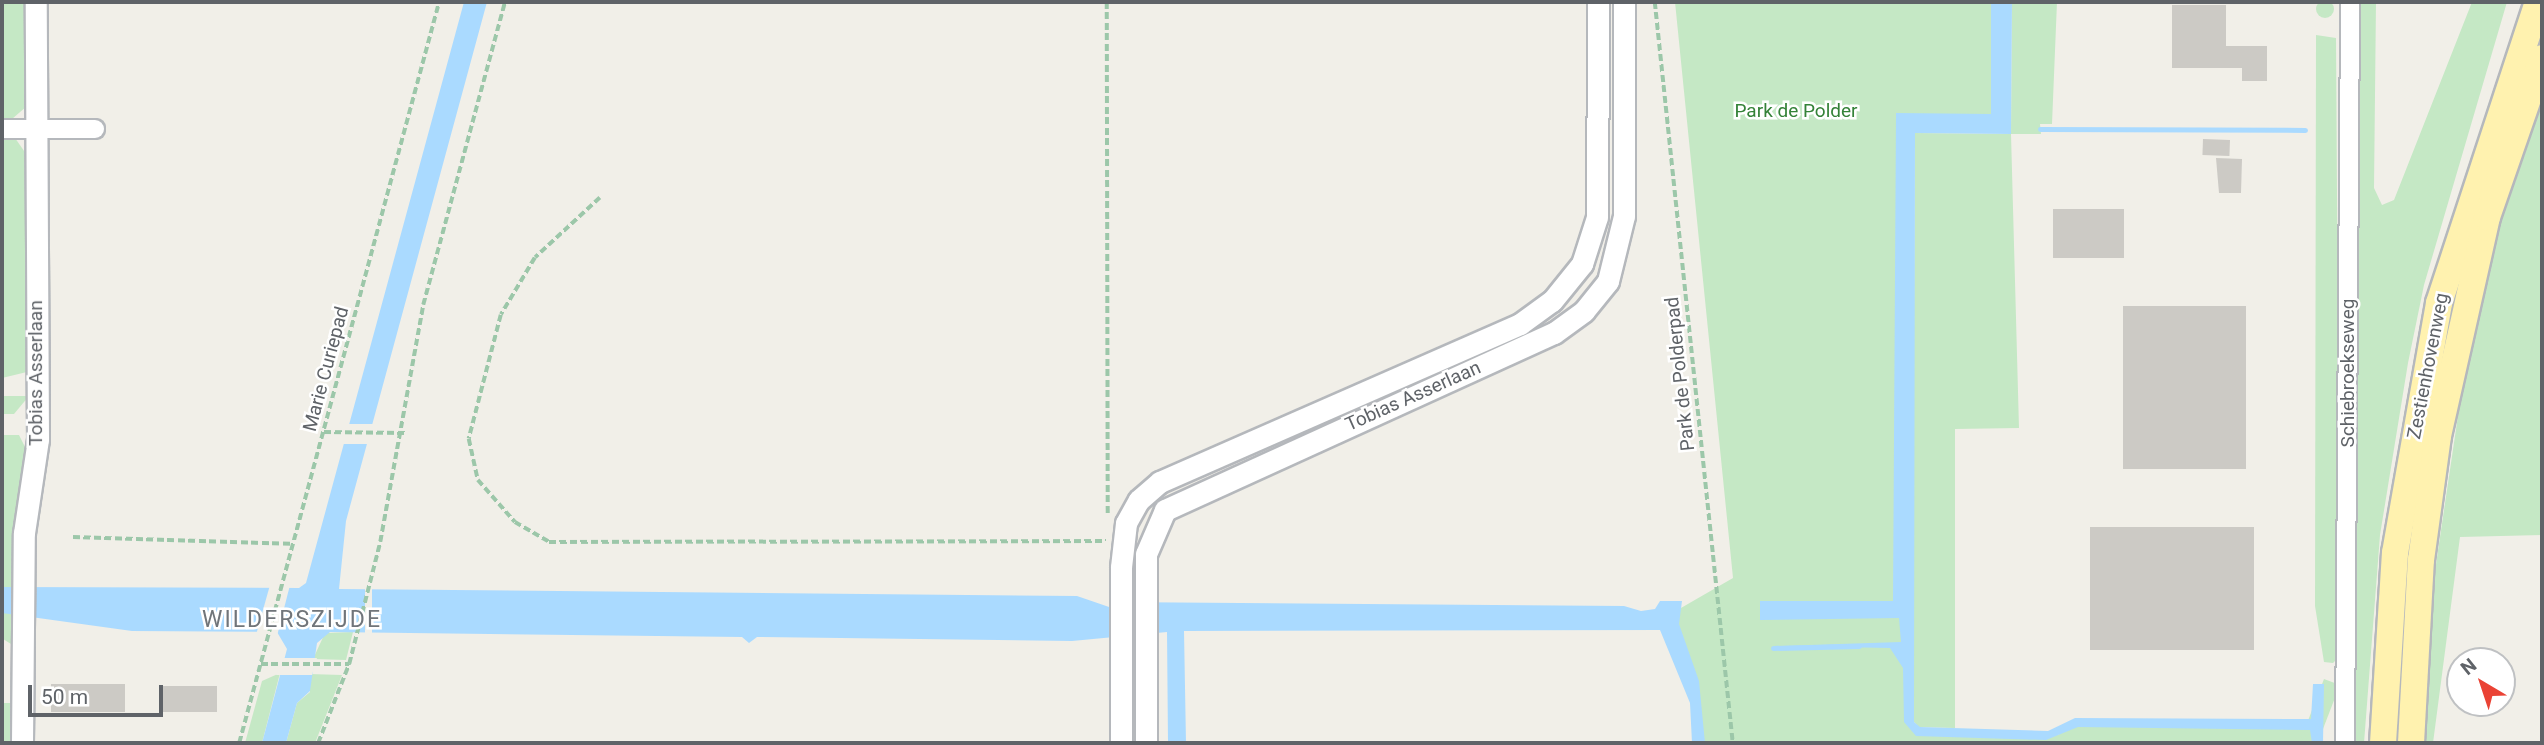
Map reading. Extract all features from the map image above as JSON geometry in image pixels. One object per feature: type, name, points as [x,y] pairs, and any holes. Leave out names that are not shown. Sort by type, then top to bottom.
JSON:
[{"type":"main road","points":[[2477,176],[2521,2]]},
{"type":"main road","name":"Zestienhovenweg","points":[[2383,743],[2395,553],[2439,303],[2477,176],[2538,2]]},
{"type":"main road","name":"Zestienhovenweg","points":[[2411,743],[2421,560],[2438,436],[2487,217],[2542,58]]},
{"type":"street","name":"Tobias Asserlaan","points":[[22,743],[23,576],[38,439],[36,2]]},
{"type":"street","name":"Tobias Asserlaan","points":[[1121,743],[1120,589],[1126,523],[1139,500],[1160,482],[1520,324],[1573,278],[1597,217],[1598,2]]},
{"type":"street","name":"Tobias Asserlaan","points":[[1146,743],[1146,588],[1150,534],[1175,503],[1554,333],[1597,296],[1616,262],[1624,216],[1624,2]]},
{"type":"street","name":"Schiebroekseweg","points":[[2345,743],[2350,2]]},
{"type":"street","points":[[2,129],[95,129]]},
{"type":"path","name":"Marie Curiepad","points":[[239,743],[439,2]]},
{"type":"path","points":[[318,743],[349,664],[371,579],[405,433],[423,305],[505,2]]},
{"type":"path","points":[[1107,2],[1108,523]]},
{"type":"path","name":"Park de Polderpad","points":[[1655,2],[1733,743]]},
{"type":"path","points":[[600,198],[535,258],[498,327],[469,439],[471,465],[515,522],[549,542],[1108,541],[1108,536]]},
{"type":"path","points":[[324,432],[405,433]]},
{"type":"path","points":[[73,537],[291,544]]},
{"type":"path","points":[[261,664],[349,664]]},
{"type":"green space","points":[[2325,0],[2331,3],[2334,9],[2331,15],[2325,18],[2319,15],[2316,9],[2319,3]]},
{"type":"green space","points":[[2,2],[31,2],[27,106],[12,119],[2,118]]},
{"type":"green space","name":"Park de Polder","points":[[1675,2],[2004,2],[2005,119],[1904,124],[1909,722],[1918,730],[2058,735],[2075,723],[2318,722],[2318,743],[1698,743],[1674,612],[1733,578]]},
{"type":"green space","points":[[2012,2],[2057,2],[2052,124],[2040,124],[2041,134],[2011,134]]},
{"type":"green space","points":[[2357,2],[2376,2],[2374,188],[2382,205],[2394,200],[2472,2],[2507,2],[2424,285],[2408,363],[2380,535],[2364,743],[2352,743]]},
{"type":"green space","points":[[2316,35],[2336,38],[2340,656],[2333,663],[2324,662],[2315,606]]},
{"type":"green space","points":[[2542,89],[2542,535],[2460,537],[2433,743],[2420,743],[2428,618],[2470,335],[2500,209]]},
{"type":"green space","points":[[1915,133],[2011,134],[2019,428],[1955,429],[1955,728],[1919,727],[1913,721],[1912,661]]},
{"type":"green space","points":[[15,138],[29,158],[31,371],[2,378],[2,139]]},
{"type":"green space","points":[[2,396],[29,396],[14,414],[2,414]]},
{"type":"green space","points":[[2,435],[19,435],[28,453],[17,587],[3,587]]},
{"type":"green space","points":[[3,613],[16,613],[11,644],[3,639]]},
{"type":"green space","points":[[353,632],[346,660],[313,659],[325,633]]},
{"type":"green space","points":[[280,673],[262,743],[245,743],[262,681]]},
{"type":"green space","points":[[309,674],[342,675],[315,743],[286,743],[297,703],[310,692]]},
{"type":"green space","points":[[2324,679],[2340,685],[2318,743],[2301,739]]},
{"type":"green space","points":[[2,703],[18,703],[18,743],[2,743]]},
{"type":"water","points":[[464,2],[487,2],[346,521],[339,589],[1077,596],[1112,608],[1113,602],[1624,606],[1641,611],[1655,609],[1660,601],[1682,601],[1679,624],[1699,681],[1705,743],[1692,743],[1690,703],[1660,630],[1184,631],[1186,743],[1168,743],[1167,632],[1072,641],[757,637],[749,643],[742,637],[330,632],[317,643],[310,691],[297,703],[286,743],[262,743],[287,649],[277,632],[132,631],[2,613],[2,587],[299,588],[306,583]]},
{"type":"water","points":[[1991,2],[2012,2],[2011,134],[1915,133],[1914,722],[1920,727],[2048,731],[2075,718],[2311,719],[2313,684],[2324,684],[2323,743],[2312,743],[2310,730],[2078,727],[2046,740],[1916,736],[1904,722],[1903,668],[1890,648],[1775,646],[1901,642],[1899,618],[1760,620],[1760,601],[1893,601],[1896,113],[1991,114]]},
{"type":"pier","points":[[346,424],[376,424],[371,444],[341,444]]},
{"type":"pier","points":[[270,585],[290,585],[277,636],[256,635]]},
{"type":"pier","points":[[365,586],[372,586],[372,637],[365,637]]},
{"type":"pier","points":[[281,658],[317,658],[312,675],[276,675]]},
{"type":"building","points":[[2172,5],[2226,5],[2226,46],[2267,46],[2267,81],[2242,81],[2242,68],[2172,68]]},
{"type":"building","points":[[2203,139],[2230,140],[2229,156],[2202,155]]},
{"type":"building","points":[[2216,158],[2242,159],[2241,193],[2219,193]]},
{"type":"building","points":[[2053,209],[2124,209],[2124,258],[2053,258]]},
{"type":"building","points":[[2123,306],[2246,306],[2246,469],[2123,469]]},
{"type":"building","points":[[2090,527],[2254,527],[2254,650],[2090,650]]},
{"type":"building","points":[[51,684],[125,684],[125,712],[51,712]]},
{"type":"building","points":[[159,686],[217,686],[217,712],[159,712]]},
{"type":"waterway","points":[[2040,129],[2305,130]]},
{"type":"waterway","points":[[1773,648],[1859,646]]},
{"type":"district","name":"WILDERSZIJDE","points":[[292,620]]}]
